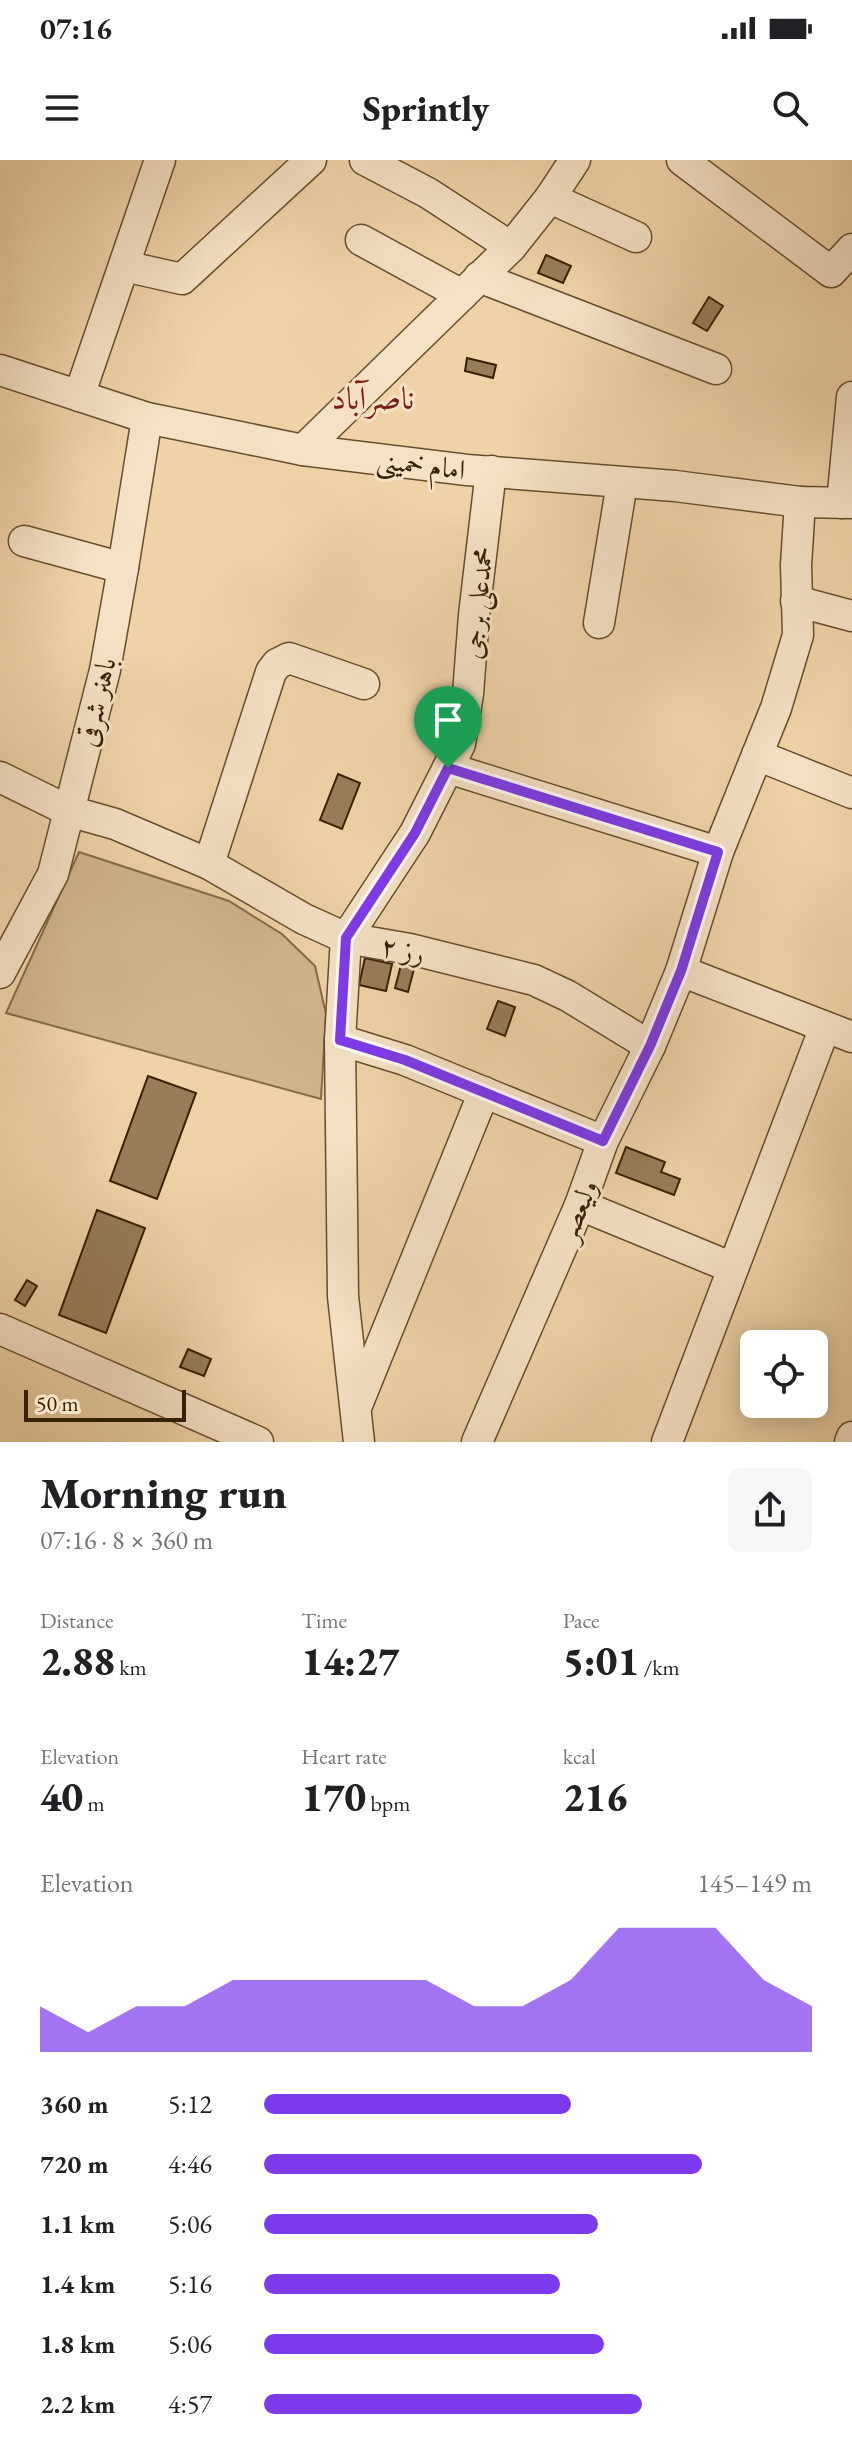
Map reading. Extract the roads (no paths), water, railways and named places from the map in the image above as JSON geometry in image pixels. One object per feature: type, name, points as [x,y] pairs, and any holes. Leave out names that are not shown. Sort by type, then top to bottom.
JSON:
[{"type":"street","points":[[79,396],[160,160]]},
{"type":"street","points":[[124,266],[182,279],[311,160]]},
{"type":"street","points":[[365,160],[428,193],[511,247]]},
{"type":"street","points":[[303,450],[511,247],[575,160]]},
{"type":"street","points":[[687,161],[831,272],[852,249]]},
{"type":"street","points":[[550,198],[636,237]]},
{"type":"street","points":[[361,240],[471,286],[716,369]]},
{"type":"street","name":"امام خمینی","points":[[0,370],[147,418],[303,450],[467,470],[675,486],[800,502],[847,503]]},
{"type":"street","points":[[847,503],[852,397]]},
{"type":"street","name":"باهنر شرقی","points":[[0,973],[53,874],[105,670],[147,418]]},
{"type":"street","name":"محمدعلی برجی","points":[[359,1442],[343,1296],[340,1040],[346,938],[415,833],[460,744],[491,471]]},
{"type":"street","points":[[599,623],[622,483]]},
{"type":"street","name":"ولیعصر","points":[[477,1442],[580,1205],[603,1141],[650,1046],[681,971],[718,852],[776,708],[798,635],[796,601],[800,502]]},
{"type":"street","points":[[24,541],[123,568]]},
{"type":"street","points":[[796,601],[852,616]]},
{"type":"street","points":[[209,864],[271,672],[277,664],[289,658],[364,684]]},
{"type":"street","points":[[757,755],[852,793]]},
{"type":"street","points":[[448,768],[718,852]]},
{"type":"street","name":"رز ۲","points":[[0,777],[69,811],[115,824],[209,864],[304,919],[346,938],[410,949],[534,980],[568,996],[650,1046]]},
{"type":"street","points":[[667,1442],[733,1268],[838,1032],[681,971]]},
{"type":"street","points":[[340,1040],[405,1060],[603,1141]]},
{"type":"street","points":[[355,1408],[484,1092]]},
{"type":"street","points":[[580,1205],[733,1268]]},
{"type":"street","points":[[0,1329],[258,1442]]},
{"type":"district","name":"ناصرآباد","points":[[373,398]]}]
